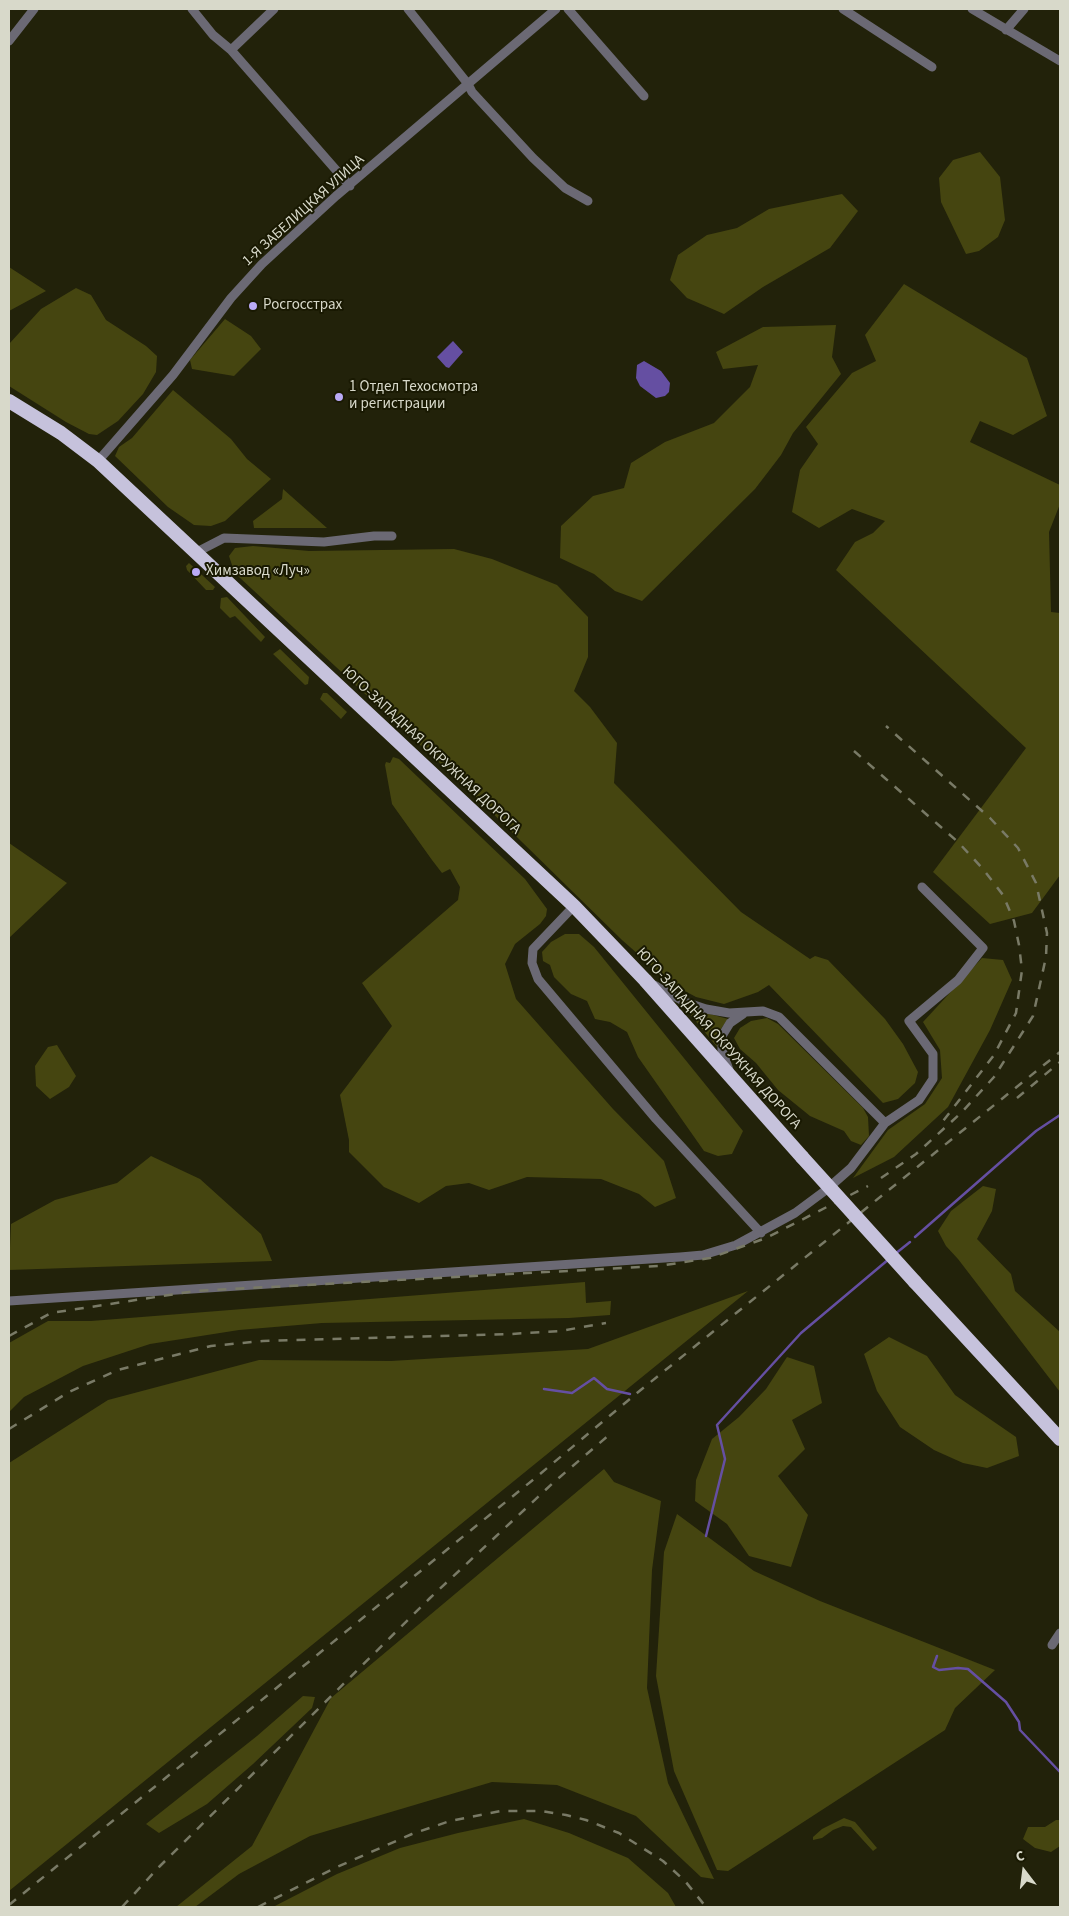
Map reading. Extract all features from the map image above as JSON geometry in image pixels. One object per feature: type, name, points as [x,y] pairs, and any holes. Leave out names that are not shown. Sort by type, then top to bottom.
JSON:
[{"type":"highway","name":"ЮГО-ЗАПАДНАЯ ОКРУЖНАЯ ДОРОГА","points":[[9,401],[61,433],[98,461],[574,906],[644,980],[915,1282],[1060,1438]]},
{"type":"street","points":[[192,9],[213,35],[231,50],[350,186]]},
{"type":"street","points":[[231,50],[274,9]]},
{"type":"street","points":[[408,9],[468,84],[472,92],[533,158],[565,188],[588,201]]},
{"type":"street","name":"1-Я ЗАБЕЛИЦКАЯ УЛИЦА","points":[[98,461],[173,375],[231,298],[262,264],[556,9]]},
{"type":"street","points":[[568,9],[644,96]]},
{"type":"street","points":[[844,9],[932,67]]},
{"type":"street","points":[[972,9],[1060,61]]},
{"type":"street","points":[[1006,30],[1024,9]]},
{"type":"street","points":[[9,41],[29,11]]},
{"type":"street","points":[[195,553],[224,538],[324,542],[374,536],[392,536]]},
{"type":"street","points":[[9,1300],[680,1257],[724,1250],[761,1233],[795,1213],[851,1168],[885,1124],[919,1100],[933,1078],[933,1054],[910,1021],[958,980],[983,948],[922,887]]},
{"type":"street","points":[[574,906],[533,950],[532,963],[538,979],[656,1119],[761,1233]]},
{"type":"street","points":[[644,980],[695,1006],[718,1011],[768,1012],[785,1022],[885,1124]]},
{"type":"street","points":[[732,1080],[722,1050],[722,1036],[730,1023],[744,1013]]},
{"type":"street","points":[[1052,1645],[1060,1633]]},
{"type":"shaded area","points":[[980,152],[1000,177],[1005,220],[998,237],[979,251],[966,254],[941,202],[939,178],[953,160]]},
{"type":"shaded area","points":[[842,194],[858,211],[830,248],[763,287],[724,314],[687,298],[670,280],[678,255],[707,235],[737,228],[769,209]]},
{"type":"shaded area","points":[[9,267],[46,291],[9,311]]},
{"type":"shaded area","points":[[904,284],[1027,358],[1047,416],[1013,435],[980,421],[970,442],[1060,485],[1060,504],[1049,532],[1051,612],[1060,613],[1060,875],[1032,913],[990,924],[933,872],[1026,748],[836,570],[855,542],[873,533],[885,521],[852,509],[819,528],[792,512],[800,470],[818,444],[806,427],[852,373],[876,361],[865,335]]},
{"type":"shaded area","points":[[76,288],[91,295],[106,320],[146,346],[157,356],[156,372],[143,394],[118,421],[97,435],[89,434],[66,422],[9,386],[9,344],[41,309]]},
{"type":"shaded area","points":[[225,319],[251,336],[261,349],[234,376],[192,369],[190,360]]},
{"type":"shaded area","points":[[836,325],[832,357],[841,374],[793,433],[781,455],[755,489],[642,601],[615,591],[594,574],[560,558],[561,526],[593,496],[624,488],[631,463],[665,442],[714,423],[750,387],[758,365],[723,369],[716,352],[763,327]]},
{"type":"shaded area","points":[[453,341],[463,352],[449,368],[437,357]]},
{"type":"shaded area","points":[[644,361],[661,371],[670,383],[669,392],[665,396],[656,398],[640,386],[636,378],[637,365]]},
{"type":"shaded area","points":[[173,390],[231,439],[247,459],[271,479],[225,521],[211,526],[194,525],[168,507],[115,456],[119,447],[132,438]]},
{"type":"shaded area","points":[[283,489],[327,528],[254,528],[253,521],[282,499]]},
{"type":"shaded area","points":[[253,546],[309,551],[454,549],[492,559],[557,585],[588,617],[588,657],[574,691],[590,707],[617,743],[614,783],[741,912],[810,959],[815,956],[828,960],[885,1019],[903,1044],[918,1072],[915,1083],[898,1099],[883,1103],[769,985],[758,992],[724,1004],[696,997],[672,984],[622,940],[473,794],[239,577],[233,568],[229,556],[235,548]]},
{"type":"shaded area","points":[[189,563],[215,587],[213,590],[206,590],[187,570],[186,566]]},
{"type":"shaded area","points":[[227,597],[265,637],[261,642],[235,616],[230,618],[220,608],[221,598]]},
{"type":"shaded area","points":[[280,649],[309,677],[308,684],[305,685],[273,654]]},
{"type":"shaded area","points":[[323,693],[327,693],[347,712],[341,719],[320,699]]},
{"type":"shaded area","points":[[393,757],[399,759],[525,879],[547,909],[546,916],[540,924],[515,944],[505,964],[516,999],[613,1109],[664,1161],[676,1198],[655,1207],[639,1194],[601,1179],[527,1177],[489,1190],[469,1183],[446,1186],[419,1203],[384,1187],[349,1152],[349,1140],[340,1095],[392,1026],[362,983],[458,900],[460,887],[450,869],[442,873],[392,804],[385,765],[386,762],[390,763]]},
{"type":"shaded area","points":[[9,843],[67,883],[9,938]]},
{"type":"shaded area","points":[[565,934],[579,934],[594,947],[743,1131],[732,1154],[718,1156],[704,1151],[638,1057],[627,1032],[610,1022],[595,1019],[587,1001],[571,994],[554,977],[550,965],[543,961],[542,952],[551,942]]},
{"type":"shaded area","points":[[982,958],[1003,960],[1012,980],[990,1030],[948,1107],[894,1157],[853,1178],[888,1130],[925,1104],[942,1078],[940,1050],[923,1022]]},
{"type":"shaded area","points":[[684,1007],[728,1019],[720,1030],[717,1047]]},
{"type":"shaded area","points":[[767,1018],[778,1024],[863,1108],[868,1117],[869,1136],[861,1145],[851,1141],[844,1131],[810,1116],[778,1090],[756,1063],[740,1049],[734,1038],[740,1028],[751,1021]]},
{"type":"shaded area","points":[[57,1045],[76,1076],[69,1087],[50,1099],[36,1086],[35,1066],[48,1047]]},
{"type":"shaded area","points":[[151,1156],[200,1179],[261,1234],[272,1261],[9,1270],[11,1224],[55,1200],[117,1183]]},
{"type":"shaded area","points":[[983,1186],[996,1189],[992,1211],[977,1239],[1011,1274],[1015,1291],[1060,1332],[1060,1392],[946,1246],[938,1231],[951,1211]]},
{"type":"shaded area","points":[[585,1282],[586,1303],[611,1301],[610,1315],[569,1318],[322,1323],[239,1330],[150,1344],[83,1366],[24,1397],[9,1412],[9,1343],[48,1321],[91,1321]]},
{"type":"shaded area","points":[[748,1291],[9,1891],[9,1463],[108,1400],[259,1360],[391,1361],[588,1349]]},
{"type":"shaded area","points":[[889,1337],[927,1356],[955,1395],[1016,1437],[1019,1456],[987,1468],[963,1463],[934,1450],[900,1427],[877,1391],[864,1354]]},
{"type":"shaded area","points":[[787,1357],[814,1366],[822,1403],[792,1420],[805,1449],[778,1476],[808,1515],[791,1567],[749,1556],[727,1524],[695,1501],[696,1480],[712,1439],[739,1417],[766,1389]]},
{"type":"shaded area","points":[[604,1469],[614,1482],[661,1501],[652,1570],[647,1688],[668,1783],[714,1879],[701,1877],[636,1816],[557,1785],[492,1782],[310,1836],[239,1874],[195,1907],[176,1907],[252,1846],[331,1698]]},
{"type":"shaded area","points":[[677,1514],[754,1571],[820,1601],[995,1670],[955,1708],[945,1730],[728,1871],[717,1870],[674,1771],[656,1676],[664,1552]]},
{"type":"shaded area","points":[[303,1696],[315,1697],[312,1708],[253,1764],[207,1804],[159,1833],[146,1824],[257,1736]]},
{"type":"shaded area","points":[[844,1818],[855,1822],[877,1848],[873,1851],[851,1827],[843,1826],[822,1838],[813,1840],[813,1837],[822,1829]]},
{"type":"shaded area","points":[[524,1819],[569,1833],[628,1858],[668,1893],[676,1907],[273,1907],[337,1874],[400,1848]]},
{"type":"shaded area","points":[[1056,1820],[1060,1820],[1060,1846],[1051,1852],[1035,1848],[1023,1839],[1028,1827],[1045,1827]]},
{"type":"waterway","points":[[915,1237],[1036,1131],[1060,1115]]},
{"type":"waterway","points":[[895,1254],[910,1242]]},
{"type":"waterway","points":[[706,1536],[725,1459],[717,1425],[801,1333],[889,1259]]},
{"type":"waterway","points":[[544,1389],[572,1393],[594,1378],[607,1389],[630,1394]]},
{"type":"waterway","points":[[937,1656],[933,1667],[939,1670],[968,1669],[1006,1702],[1019,1722],[1020,1730],[1060,1772]]},
{"type":"railway","points":[[881,1178],[916,1154],[961,1113],[994,1077],[1033,1016],[1046,957],[1047,933],[1036,883],[1018,848],[990,818],[886,726]]},
{"type":"railway","points":[[854,751],[958,842],[983,869],[1003,895],[1014,921],[1022,970],[1016,1013],[994,1055],[940,1125]]},
{"type":"railway","points":[[9,1905],[534,1479],[637,1393],[1060,1052]]},
{"type":"railway","points":[[1017,1098],[1060,1062]]},
{"type":"railway","points":[[9,1336],[51,1313],[195,1291],[659,1266],[710,1258],[766,1238],[868,1186]]},
{"type":"railway","points":[[9,1429],[69,1392],[118,1370],[211,1346],[263,1341],[511,1334],[560,1331],[606,1323]]},
{"type":"railway","points":[[122,1907],[159,1867],[430,1598],[554,1482],[609,1435]]},
{"type":"railway","points":[[258,1907],[337,1867],[412,1834],[450,1821],[501,1811],[541,1811],[566,1815],[586,1820],[619,1833],[663,1861],[685,1881],[706,1907]]},
{"type":"place","name":"Росгосстрах","points":[[253,306]]},
{"type":"place","name":"1 Отдел Техосмотра и регистрации","points":[[339,397]]},
{"type":"place","name":"Химзавод «Луч»","points":[[196,572]]}]
